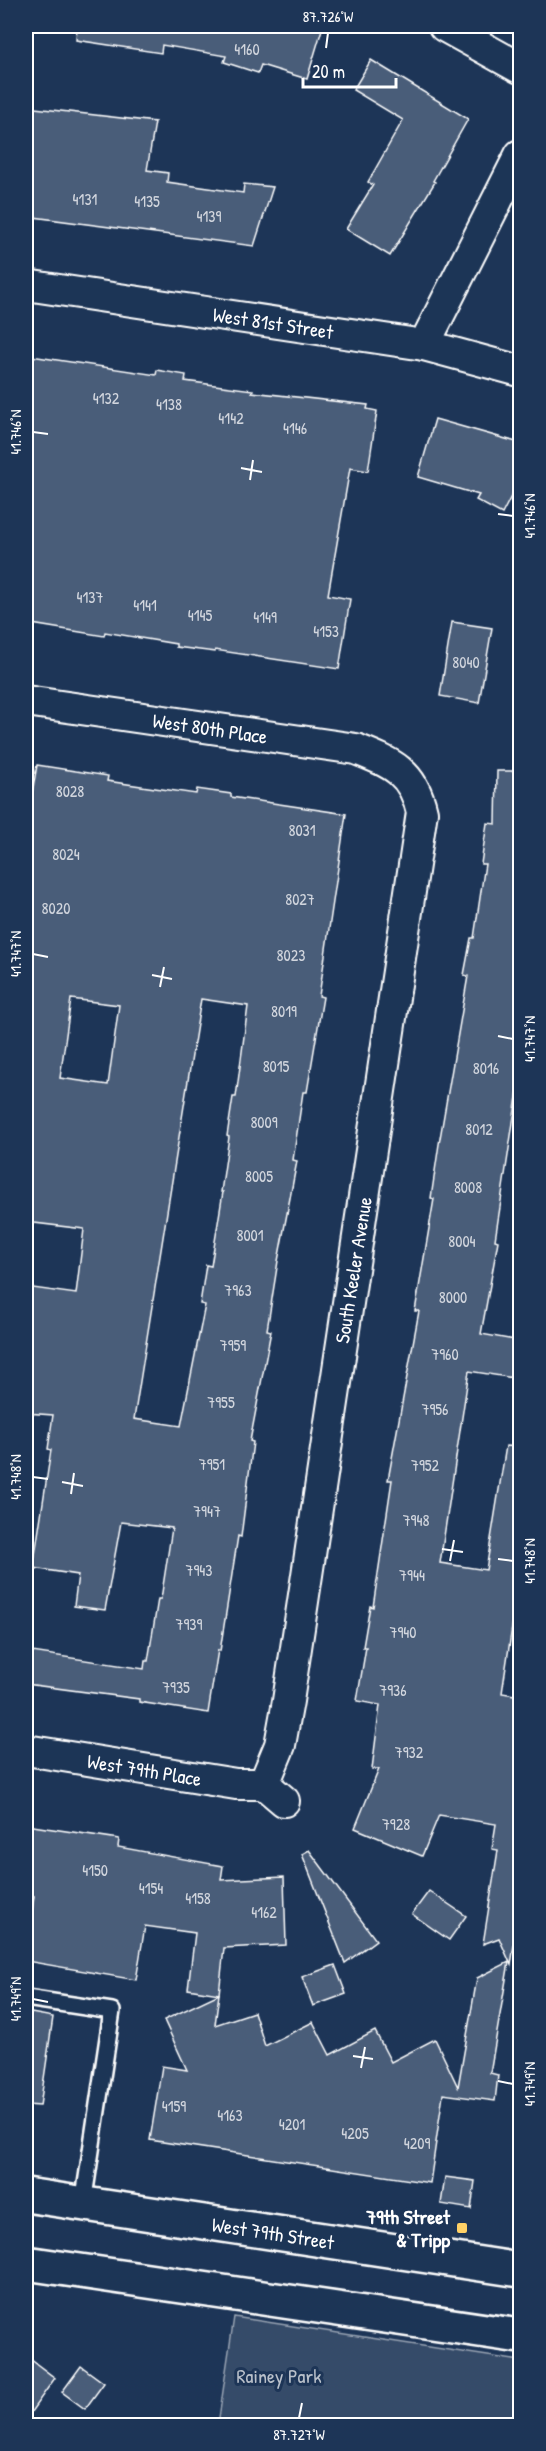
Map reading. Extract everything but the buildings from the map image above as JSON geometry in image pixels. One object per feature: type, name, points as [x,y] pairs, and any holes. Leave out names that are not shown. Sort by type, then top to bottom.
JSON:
[{"type":"main road","name":"West 79th Street","points":[[26,2195],[520,2270]]},
{"type":"main road","points":[[26,2263],[520,2336]]},
{"type":"street","points":[[444,26],[520,68]]},
{"type":"street","points":[[424,345],[520,155]]},
{"type":"street","name":"West 81st Street","points":[[26,285],[424,345],[520,371]]},
{"type":"street","name":"West 80th Place","points":[[26,701],[356,749],[393,764]]},
{"type":"street","name":"South Keeler Avenue","points":[[274,1792],[422,812],[417,790],[393,764]]},
{"type":"street","name":"West 79th Place","points":[[26,1750],[274,1792]]},
{"type":"lane","points":[[26,1998],[112,2011],[83,2204]]},
{"type":"green space","name":"Rainey Park","points":[[234,2317],[520,2361],[520,2425],[218,2425]]},
{"type":"place","name":"79th Street & Tripp","points":[[462,2228]]}]
